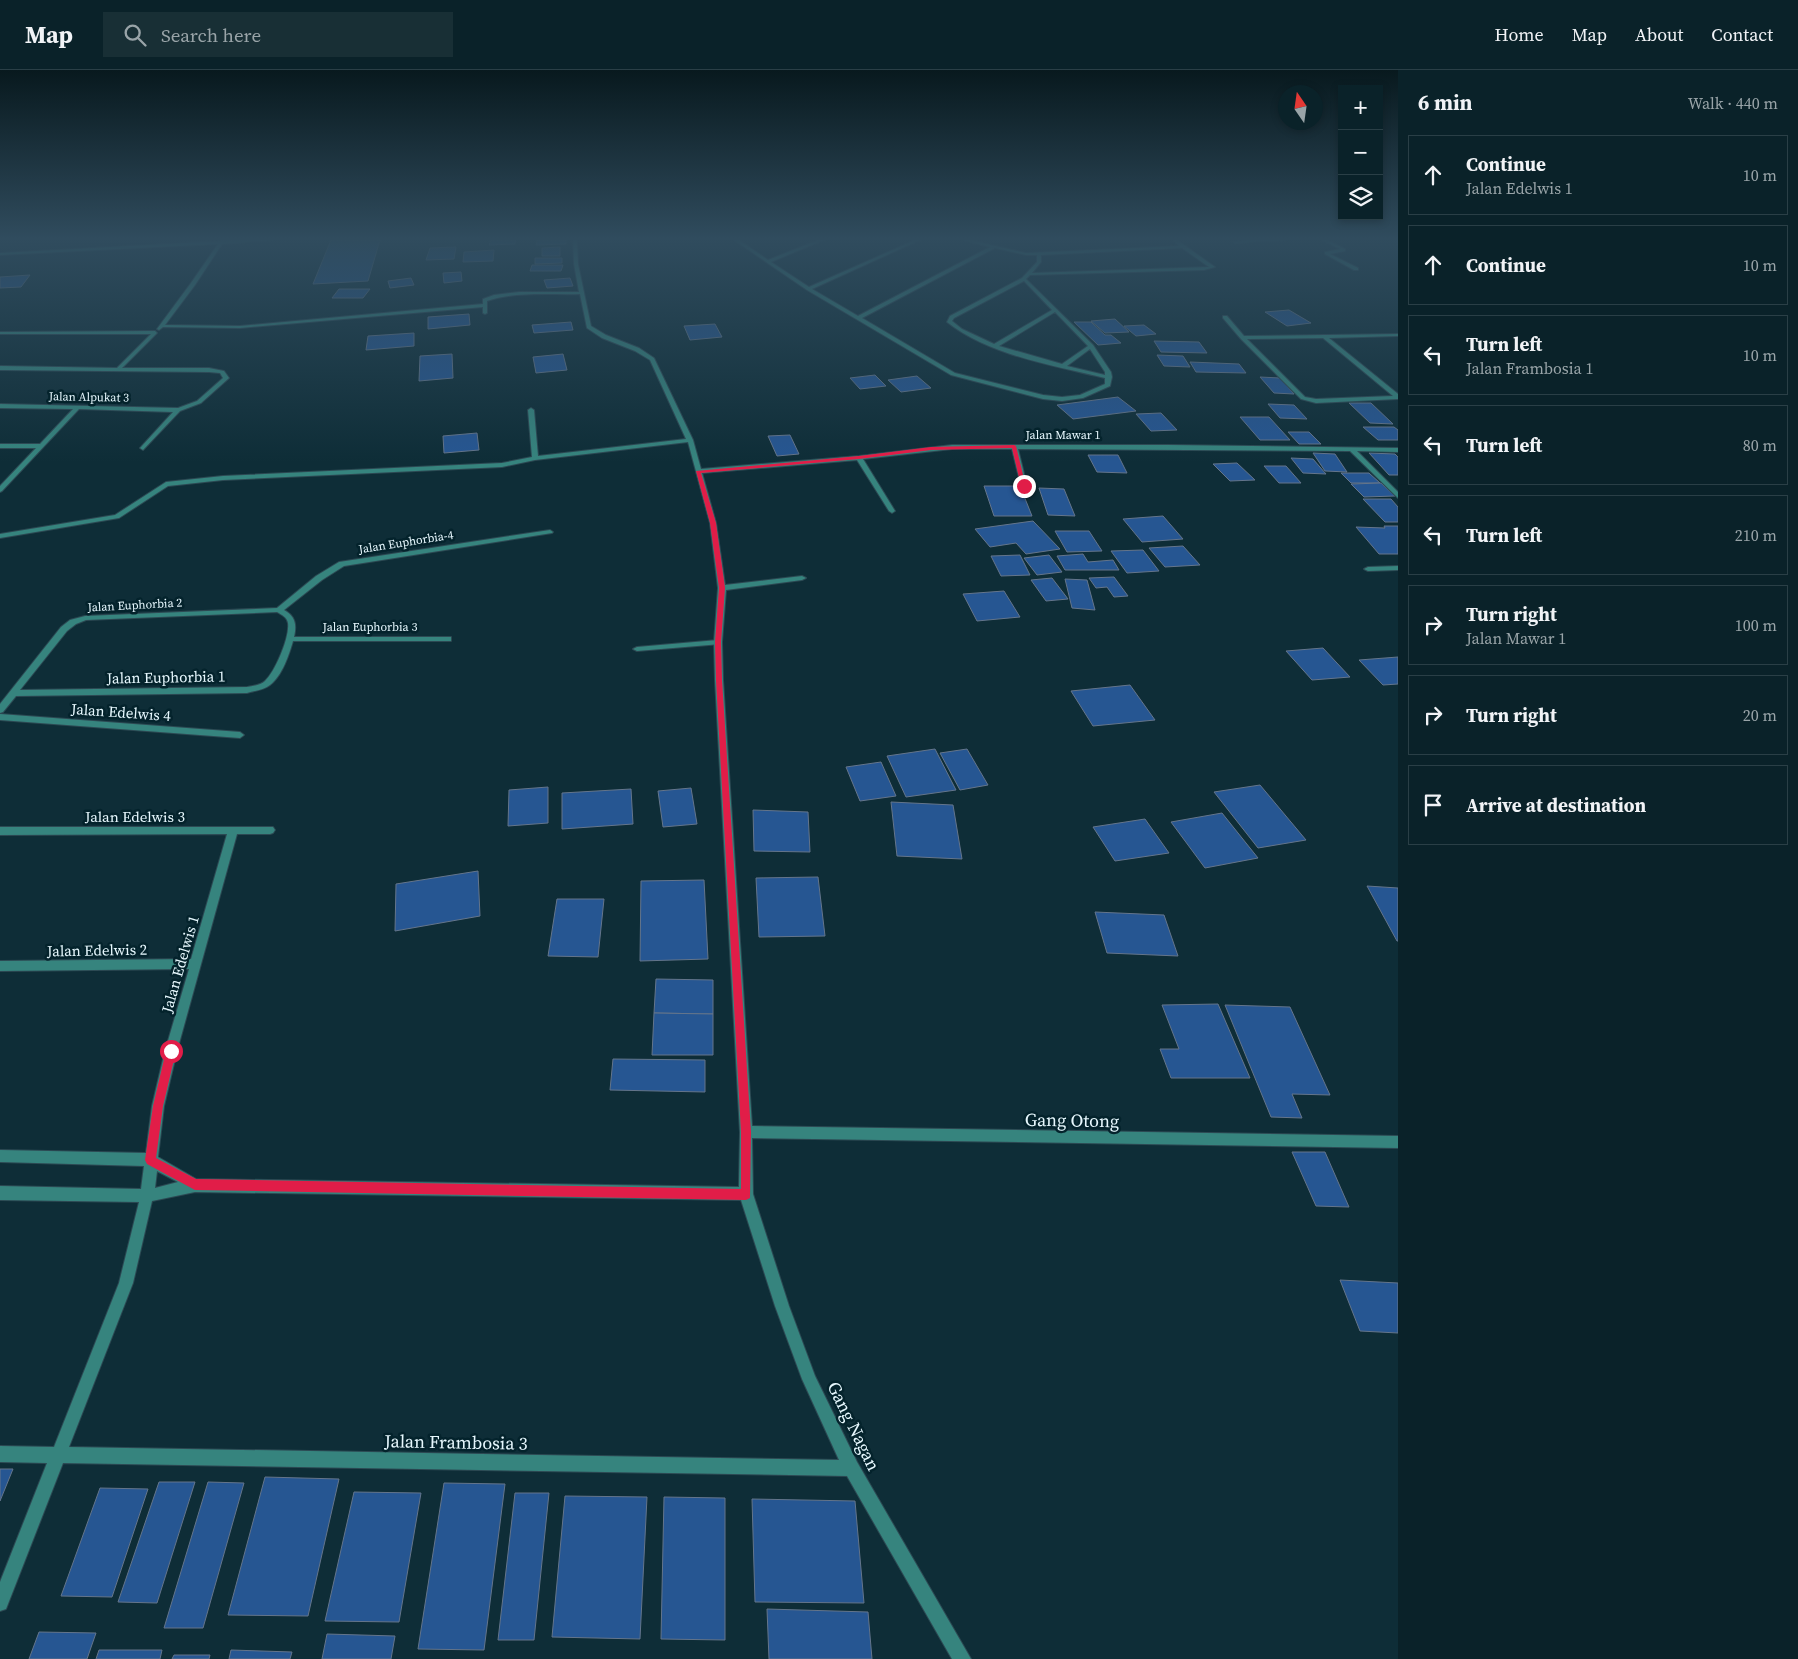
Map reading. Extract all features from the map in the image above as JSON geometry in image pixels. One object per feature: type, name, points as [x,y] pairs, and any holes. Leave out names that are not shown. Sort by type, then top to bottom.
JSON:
[{"type":"street","points":[[119,368],[154,332],[163,326],[171,314]]},
{"type":"street","points":[[163,326],[200,328],[240,326],[378,314]]},
{"type":"street","name":"Gang Nagan","points":[[587,314],[589,327],[596,334],[643,351],[652,359],[690,440],[713,523],[722,588],[718,642],[746,1132],[746,1194],[782,1306],[809,1379],[851,1468],[962,1659]]},
{"type":"street","points":[[852,314],[945,371],[1043,397],[1081,397],[1108,385],[1108,372],[1091,346],[1059,314]]},
{"type":"street","points":[[858,318],[865,314]]},
{"type":"street","points":[[959,314],[950,321],[966,332],[996,346],[1063,366],[1109,377]]},
{"type":"street","points":[[996,346],[1048,314]]},
{"type":"street","points":[[1225,317],[1243,338],[1303,398],[1308,400],[1398,398]]},
{"type":"street","points":[[0,333],[154,332]]},
{"type":"street","points":[[1243,338],[1398,335]]},
{"type":"street","points":[[1324,336],[1398,398]]},
{"type":"street","points":[[1063,366],[1091,346]]},
{"type":"street","points":[[0,368],[119,368],[222,372],[226,378],[206,398],[196,405],[178,410],[144,448]]},
{"type":"street","name":"Jalan Alpukat 3","points":[[0,406],[178,410]]},
{"type":"street","points":[[0,490],[78,407]]},
{"type":"street","points":[[531,410],[535,458]]},
{"type":"street","points":[[0,536],[117,517],[166,484],[223,478],[494,465],[535,458],[690,440]]},
{"type":"street","points":[[0,446],[42,446]]},
{"type":"street","points":[[1014,446],[1024,486]]},
{"type":"street","name":"Jalan Mawar 1","points":[[698,471],[859,458],[931,449],[1014,446],[1398,450]]},
{"type":"street","points":[[1352,450],[1398,496]]},
{"type":"street","points":[[859,458],[892,511]]},
{"type":"street","name":"Jalan Euphorbia-4","points":[[279,610],[319,578],[342,564],[550,532]]},
{"type":"street","points":[[1368,568],[1398,568]]},
{"type":"street","points":[[722,588],[802,578]]},
{"type":"street","points":[[279,610],[290,617],[293,626],[292,639]]},
{"type":"street","name":"Jalan Euphorbia 2","points":[[0,710],[64,629],[73,622],[100,617],[279,610]]},
{"type":"street","name":"Jalan Euphorbia 3","points":[[292,639],[448,639]]},
{"type":"street","name":"Jalan Euphorbia 1","points":[[13,693],[247,690],[268,683],[292,639]]},
{"type":"street","points":[[637,649],[718,642]]},
{"type":"street","name":"Jalan Edelwis 4","points":[[0,717],[240,735]]},
{"type":"street","name":"Jalan Edelwis 3","points":[[0,831],[270,830]]},
{"type":"street","name":"Jalan Edelwis 1","points":[[0,1603],[60,1455],[126,1282],[147,1196],[158,1106],[195,964],[233,831]]},
{"type":"street","name":"Jalan Edelwis 2","points":[[0,966],[195,964]]},
{"type":"street","name":"Gang Otong","points":[[746,1132],[1398,1142]]},
{"type":"street","points":[[0,1156],[150,1160],[195,1185]]},
{"type":"street","points":[[0,1193],[147,1196],[195,1185],[746,1194]]},
{"type":"street","name":"Jalan Frambosia 3","points":[[0,1454],[851,1468]]},
{"type":"building","points":[[469,314],[470,325],[428,329],[428,317]]},
{"type":"building","points":[[1268,314],[1296,314],[1311,323],[1287,326]]},
{"type":"building","points":[[1115,319],[1129,332],[1105,333],[1091,321]]},
{"type":"building","points":[[571,322],[573,330],[534,333],[532,325]]},
{"type":"building","points":[[1074,322],[1091,322],[1105,335],[1111,335],[1121,343],[1098,345]]},
{"type":"building","points":[[715,324],[722,337],[690,340],[684,326]]},
{"type":"building","points":[[1144,325],[1156,334],[1136,336],[1124,326]]},
{"type":"building","points":[[414,333],[414,346],[366,350],[368,336]]},
{"type":"building","points":[[1154,341],[1199,342],[1207,353],[1161,352]]},
{"type":"building","points":[[452,354],[453,378],[419,381],[420,356]]},
{"type":"building","points":[[563,354],[567,370],[536,373],[533,357]]},
{"type":"building","points":[[1157,355],[1183,356],[1190,367],[1164,366]]},
{"type":"building","points":[[1190,362],[1239,364],[1246,373],[1196,372]]},
{"type":"building","points":[[875,375],[886,386],[860,389],[850,378]]},
{"type":"building","points":[[917,376],[931,388],[901,392],[888,380]]},
{"type":"building","points":[[1260,377],[1280,378],[1294,394],[1274,393]]},
{"type":"building","points":[[1118,397],[1136,411],[1073,419],[1057,405]]},
{"type":"building","points":[[1349,403],[1371,403],[1393,424],[1370,423]]},
{"type":"building","points":[[1268,404],[1294,405],[1307,419],[1280,418]]},
{"type":"building","points":[[1161,413],[1177,430],[1151,431],[1136,414]]},
{"type":"building","points":[[1240,417],[1269,417],[1290,440],[1260,440]]},
{"type":"building","points":[[1363,427],[1394,427],[1398,430],[1398,440],[1378,440]]},
{"type":"building","points":[[1288,432],[1309,432],[1321,444],[1299,444]]},
{"type":"building","points":[[477,433],[479,450],[444,453],[443,436]]},
{"type":"building","points":[[790,435],[799,454],[777,456],[768,436]]},
{"type":"building","points":[[1313,453],[1335,454],[1347,472],[1325,471]]},
{"type":"building","points":[[1369,453],[1395,454],[1398,457],[1398,475],[1389,475]]},
{"type":"building","points":[[1088,455],[1118,455],[1127,473],[1097,472]]},
{"type":"building","points":[[1291,458],[1313,459],[1326,474],[1303,473]]},
{"type":"building","points":[[1237,463],[1255,480],[1230,481],[1213,464]]},
{"type":"building","points":[[1264,466],[1286,466],[1301,483],[1279,483]]},
{"type":"building","points":[[1341,473],[1369,473],[1380,483],[1351,483]]},
{"type":"building","points":[[1381,483],[1395,496],[1364,497],[1351,484]]},
{"type":"building","points":[[984,486],[1020,486],[1032,516],[994,516]]},
{"type":"building","points":[[1039,488],[1064,489],[1075,516],[1048,515]]},
{"type":"building","points":[[1363,499],[1391,499],[1398,507],[1398,522],[1385,522]]},
{"type":"building","points":[[1163,516],[1183,539],[1142,542],[1123,519]]},
{"type":"building","points":[[1033,521],[1060,549],[1026,554],[1016,543],[990,547],[975,529]]},
{"type":"building","points":[[1384,526],[1398,526],[1398,554],[1379,554],[1356,527],[1385,528]]},
{"type":"building","points":[[1055,531],[1089,531],[1102,551],[1067,552]]},
{"type":"building","points":[[1183,546],[1200,565],[1165,567],[1149,548]]},
{"type":"building","points":[[1143,550],[1159,571],[1127,573],[1111,551]]},
{"type":"building","points":[[1083,554],[1088,562],[1113,560],[1119,570],[1065,570],[1057,556]]},
{"type":"building","points":[[1020,555],[1030,575],[1001,576],[991,556]]},
{"type":"building","points":[[1049,555],[1062,572],[1037,575],[1024,558]]},
{"type":"building","points":[[1114,577],[1128,596],[1114,597],[1107,587],[1096,588],[1089,578]]},
{"type":"building","points":[[1052,578],[1068,599],[1046,601],[1031,580]]},
{"type":"building","points":[[1065,579],[1087,580],[1095,610],[1072,608]]},
{"type":"building","points":[[1004,591],[1020,617],[977,621],[963,594]]},
{"type":"building","points":[[1323,648],[1350,677],[1312,680],[1286,651]]},
{"type":"building","points":[[1398,657],[1398,684],[1383,685],[1359,660]]},
{"type":"building","points":[[1130,685],[1155,720],[1093,726],[1071,691]]},
{"type":"building","points":[[935,749],[956,790],[906,797],[887,756]]},
{"type":"building","points":[[967,749],[988,785],[960,790],[940,753]]},
{"type":"building","points":[[881,762],[896,796],[860,801],[846,767]]},
{"type":"building","points":[[1260,785],[1306,840],[1258,848],[1214,792]]},
{"type":"building","points":[[548,787],[548,823],[508,826],[509,790]]},
{"type":"building","points":[[691,788],[697,824],[663,827],[658,791]]},
{"type":"building","points":[[631,789],[633,824],[562,829],[562,793]]},
{"type":"building","points":[[891,802],[953,805],[962,859],[897,856]]},
{"type":"building","points":[[753,810],[808,812],[810,852],[754,851]]},
{"type":"building","points":[[1222,813],[1258,858],[1205,868],[1171,822]]},
{"type":"building","points":[[1145,819],[1169,853],[1115,861],[1093,827]]},
{"type":"building","points":[[478,871],[480,916],[395,931],[396,884]]},
{"type":"building","points":[[818,877],[825,936],[759,937],[756,878]]},
{"type":"building","points":[[704,880],[708,959],[640,961],[641,881]]},
{"type":"building","points":[[1367,886],[1398,888],[1398,941],[1397,941]]},
{"type":"building","points":[[557,899],[604,899],[598,957],[548,956]]},
{"type":"building","points":[[1095,912],[1164,915],[1178,956],[1107,953]]},
{"type":"building","points":[[656,979],[713,980],[713,1014],[654,1013]]},
{"type":"building","points":[[1218,1004],[1250,1078],[1171,1078],[1160,1049],[1179,1049],[1162,1005]]},
{"type":"building","points":[[1225,1005],[1290,1007],[1330,1095],[1292,1094],[1302,1118],[1271,1117]]},
{"type":"building","points":[[654,1013],[713,1014],[713,1055],[652,1055]]},
{"type":"building","points":[[613,1059],[705,1060],[705,1092],[610,1090]]},
{"type":"building","points":[[1292,1152],[1325,1152],[1349,1207],[1316,1206]]},
{"type":"building","points":[[1340,1280],[1398,1283],[1398,1333],[1360,1331]]},
{"type":"building","points":[[0,1469],[13,1469],[0,1501]]},
{"type":"building","points":[[265,1477],[339,1479],[308,1616],[228,1615]]},
{"type":"building","points":[[159,1482],[195,1482],[157,1603],[118,1602]]},
{"type":"building","points":[[208,1482],[244,1483],[203,1628],[164,1628]]},
{"type":"building","points":[[444,1483],[505,1484],[484,1650],[418,1649]]},
{"type":"building","points":[[100,1488],[148,1489],[112,1597],[61,1596]]},
{"type":"building","points":[[354,1492],[421,1493],[399,1622],[325,1621]]},
{"type":"building","points":[[515,1493],[549,1493],[534,1640],[498,1640]]},
{"type":"building","points":[[565,1496],[647,1497],[640,1639],[552,1637]]},
{"type":"building","points":[[664,1497],[725,1498],[725,1640],[661,1639]]},
{"type":"building","points":[[752,1499],[855,1501],[864,1603],[755,1602]]},
{"type":"building","points":[[767,1609],[868,1612],[872,1659],[769,1659]]},
{"type":"building","points":[[39,1632],[96,1633],[87,1659],[29,1659]]},
{"type":"building","points":[[327,1634],[395,1636],[391,1659],[322,1659]]},
{"type":"building","points":[[99,1650],[162,1650],[160,1659],[96,1659]]},
{"type":"building","points":[[231,1650],[292,1652],[290,1659],[229,1659]]},
{"type":"building","points":[[174,1655],[210,1655],[209,1659],[172,1659]]},
{"type":"route","points":[[171,1051],[166,1079],[158,1106],[150,1160],[195,1185],[746,1194],[746,1132],[719,680],[718,642],[722,588],[713,523],[698,471],[859,458],[952,447],[1014,446],[1024,486]]}]
